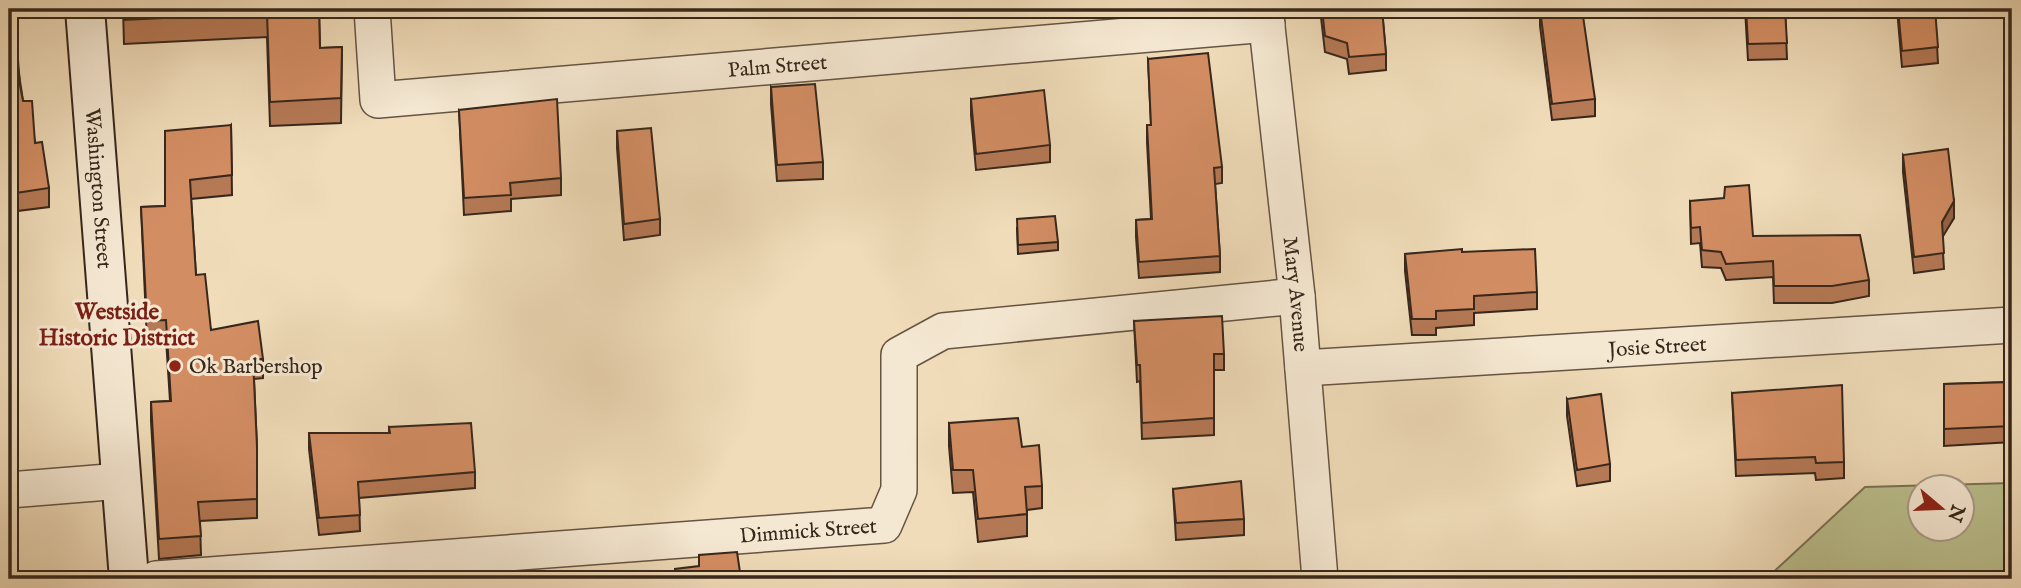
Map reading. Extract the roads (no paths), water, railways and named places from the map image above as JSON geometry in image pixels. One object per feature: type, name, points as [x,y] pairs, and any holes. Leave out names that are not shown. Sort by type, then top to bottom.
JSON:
[{"type":"street","name":"Washington Street","points":[[85,9],[129,579]]},
{"type":"street","name":"Palm Street","points":[[372,9],[378,100],[1266,16]]},
{"type":"street","name":"Mary Avenue","points":[[1266,16],[1297,296],[1320,579]]},
{"type":"street","name":"Dimmick Street","points":[[156,579],[884,525],[899,490],[899,355],[943,331],[1297,296]]},
{"type":"street","name":"Josie Street","points":[[1303,368],[2012,326]]},
{"type":"street","points":[[9,490],[121,481]]},
{"type":"place","name":"Ok Barbershop","points":[[175,366]]},
{"type":"district","name":"Westside Historic District","points":[[117,324]]}]
